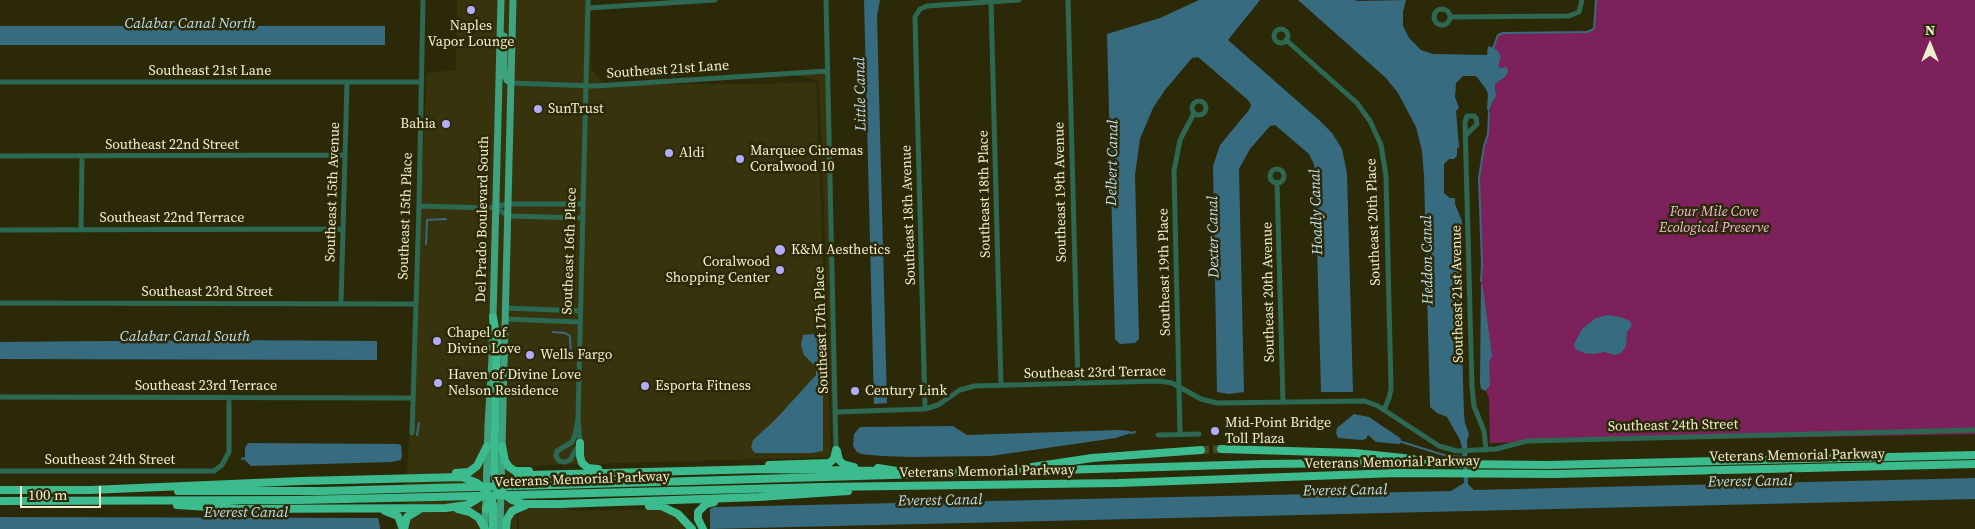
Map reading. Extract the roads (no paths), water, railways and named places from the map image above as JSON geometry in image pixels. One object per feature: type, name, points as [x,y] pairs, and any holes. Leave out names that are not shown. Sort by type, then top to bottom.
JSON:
[{"type":"highway","points":[[493,317],[497,342],[493,468],[499,488],[514,501],[530,504],[560,504],[759,498]]},
{"type":"highway","points":[[580,443],[580,459],[588,468],[629,468],[652,472]]},
{"type":"highway","points":[[425,478],[471,470],[479,463],[488,446]]},
{"type":"highway","points":[[502,446],[505,461],[513,470],[566,470],[583,474]]},
{"type":"highway","name":"Veterans Memorial Parkway","points":[[1221,449],[1355,453],[1473,465],[1599,465],[1975,456]]},
{"type":"highway","points":[[698,470],[746,465],[829,462],[834,459],[836,450]]},
{"type":"highway","points":[[836,450],[839,460],[848,466],[903,472]]},
{"type":"highway","name":"Veterans Memorial Parkway","points":[[980,472],[1092,458],[1202,450]]},
{"type":"highway","name":"Veterans Memorial Parkway","points":[[0,490],[277,491],[555,485],[1304,463],[1458,464]]},
{"type":"highway","name":"Veterans Memorial Parkway","points":[[0,501],[433,497],[1118,483],[1379,473],[1603,474],[1975,464]]},
{"type":"highway","points":[[120,501],[241,509],[446,508],[467,505],[519,477],[764,469],[929,473]]},
{"type":"highway","points":[[499,488],[501,474]]},
{"type":"highway","points":[[548,504],[536,499],[533,486],[538,478],[552,475]]},
{"type":"highway","points":[[425,478],[451,481],[456,486],[453,500],[448,504],[434,508]]},
{"type":"highway","points":[[90,490],[465,478],[477,483],[488,494],[494,508],[493,529]]},
{"type":"highway","points":[[703,529],[698,515],[700,509],[706,504],[902,486]]},
{"type":"highway","points":[[486,509],[488,494]]},
{"type":"highway","points":[[506,529],[507,519],[512,511],[520,506],[530,504]]},
{"type":"highway","points":[[560,504],[576,508],[661,506],[678,514],[692,529]]},
{"type":"highway","points":[[403,529],[407,517],[422,508]]},
{"type":"highway","points":[[446,508],[470,512],[481,519],[485,529]]},
{"type":"highway","points":[[376,509],[398,516],[403,529]]},
{"type":"main road","name":"Del Prado Boulevard South","points":[[488,494],[502,0]]},
{"type":"main road","name":"Del Prado Boulevard South","points":[[501,474],[513,0]]},
{"type":"main road","points":[[501,26],[505,44],[504,71],[507,80],[511,83]]},
{"type":"main road","points":[[499,488],[500,529]]},
{"type":"main road","points":[[485,529],[486,509]]},
{"type":"street","name":"Southeast 15th Place","points":[[412,433],[423,0]]},
{"type":"street","name":"Southeast 16th Place","points":[[580,443],[570,460],[562,462],[558,460],[556,454],[559,449],[570,444],[574,439],[578,419],[588,0]]},
{"type":"street","points":[[588,8],[715,0]]},
{"type":"street","name":"Southeast 17th Place","points":[[826,0],[836,450]]},
{"type":"street","points":[[991,2],[1019,0]]},
{"type":"street","name":"Southeast 19th Avenue","points":[[1068,0],[1078,383]]},
{"type":"street","points":[[1450,16],[1569,16],[1580,12],[1582,0]]},
{"type":"street","name":"Southeast 18th Avenue","points":[[925,409],[915,20],[918,12],[924,7],[991,2]]},
{"type":"street","name":"Southeast 18th Place","points":[[991,2],[1001,385]]},
{"type":"street","name":"Southeast 20th Place","points":[[1286,40],[1357,103],[1370,120],[1381,145],[1386,176],[1391,389],[1384,410]]},
{"type":"street","name":"Southeast 21st Lane","points":[[511,83],[586,86],[827,71]]},
{"type":"street","name":"Southeast 21st Lane","points":[[0,82],[421,82]]},
{"type":"street","name":"Southeast 15th Avenue","points":[[341,304],[347,82]]},
{"type":"street","name":"Southeast 19th Place","points":[[1180,434],[1174,171],[1180,140],[1194,113]]},
{"type":"street","name":"Southeast 21st Avenue","points":[[1466,135],[1472,398],[1484,431],[1486,450]]},
{"type":"street","name":"Southeast 22nd Street","points":[[0,156],[345,156]]},
{"type":"street","points":[[81,230],[82,156]]},
{"type":"street","name":"Southeast 20th Avenue","points":[[1277,182],[1283,402]]},
{"type":"street","points":[[419,206],[496,208],[508,204],[583,204]]},
{"type":"street","points":[[496,208],[508,216],[583,218]]},
{"type":"street","name":"Southeast 22nd Terrace","points":[[0,230],[343,229]]},
{"type":"street","name":"Southeast 23rd Street","points":[[0,304],[415,304]]},
{"type":"street","points":[[505,308],[580,310]]},
{"type":"street","points":[[505,319],[580,322]]},
{"type":"street","name":"Southeast 23rd Terrace","points":[[835,412],[925,409],[938,405],[963,388],[974,386],[1164,382],[1178,386],[1201,399],[1213,403],[1357,400],[1370,403],[1384,410]]},
{"type":"street","name":"Southeast 23rd Terrace","points":[[0,397],[412,398]]},
{"type":"street","name":"Southeast 24th Street","points":[[0,471],[208,472],[218,468],[225,460],[228,452],[229,398]]},
{"type":"street","name":"Southeast 24th Street","points":[[1384,410],[1439,446],[1448,450],[1465,451],[1486,450],[1527,441],[1975,430]]},
{"type":"street","points":[[578,419],[580,443]]},
{"type":"street","points":[[1158,435],[1199,434]]},
{"type":"water","points":[[864,0],[880,0],[877,16],[887,403],[874,404]]},
{"type":"water","points":[[1199,0],[1260,0],[1228,40],[1319,120],[1332,133],[1342,149],[1347,173],[1353,392],[1321,392],[1314,164],[1309,154],[1275,125],[1270,126],[1250,149],[1239,169],[1244,392],[1229,394],[1217,392],[1213,166],[1220,145],[1251,105],[1248,100],[1198,57],[1192,58],[1165,90],[1153,108],[1140,139],[1135,175],[1139,339],[1135,343],[1120,344],[1115,339],[1107,34],[1160,18]]},
{"type":"water","name":"Heddon Canal","points":[[1298,0],[1406,0],[1403,12],[1403,26],[1409,38],[1421,50],[1433,54],[1487,55],[1488,46],[1496,49],[1501,56],[1498,66],[1500,68],[1507,67],[1508,72],[1505,77],[1495,84],[1496,96],[1489,113],[1487,109],[1488,94],[1476,76],[1463,76],[1456,83],[1455,97],[1459,108],[1456,111],[1459,148],[1457,148],[1457,156],[1454,159],[1449,159],[1444,164],[1444,193],[1450,198],[1455,198],[1455,204],[1462,221],[1461,312],[1464,414],[1469,434],[1467,440],[1468,484],[1474,490],[1975,478],[1975,499],[710,529],[710,509],[714,507],[1451,491],[1464,483],[1460,440],[1447,417],[1437,413],[1430,407],[1424,176],[1422,151],[1416,127],[1398,93],[1386,78]]},
{"type":"water","points":[[0,26],[385,26],[385,45],[0,45]]},
{"type":"water","points":[[1481,281],[1492,356],[1489,362],[1490,385],[1486,391],[1481,389],[1480,383]]},
{"type":"water","points":[[1608,315],[1630,321],[1632,325],[1627,332],[1626,346],[1621,353],[1614,355],[1605,352],[1594,354],[1584,353],[1575,349],[1574,344],[1582,329],[1596,318]]},
{"type":"water","points":[[813,334],[820,338],[823,369],[823,451],[811,453],[755,453],[751,448],[753,440],[775,420],[816,375],[816,367],[804,355],[801,345],[803,335]]},
{"type":"water","points":[[377,341],[377,360],[0,359],[0,342]]},
{"type":"water","points":[[1354,414],[1369,417],[1400,438],[1402,442],[1399,444],[1376,442],[1368,435],[1366,439],[1362,440],[1338,438],[1337,428]]},
{"type":"water","points":[[953,426],[967,435],[1119,430],[1130,431],[1131,433],[1116,438],[991,456],[882,456],[861,454],[853,446],[854,434],[860,427]]},
{"type":"water","points":[[248,443],[398,444],[401,445],[402,456],[401,460],[392,462],[251,466],[245,460],[245,448]]},
{"type":"water","points":[[0,517],[378,518],[380,529],[0,529]]},
{"type":"waterway","points":[[1493,48],[1498,35],[1503,33],[1587,32],[1594,29],[1596,0]]},
{"type":"waterway","points":[[1481,281],[1479,178],[1484,146],[1488,134],[1489,113]]},
{"type":"waterway","points":[[426,244],[427,220],[446,219]]},
{"type":"waterway","points":[[553,332],[565,333],[570,336],[571,357]]},
{"type":"waterway","points":[[417,435],[419,423]]},
{"type":"waterway","points":[[1131,433],[1135,432]]},
{"type":"waterway","points":[[1402,442],[1447,456],[1464,457]]},
{"type":"tunnel","points":[[1201,450],[1221,449]]},
{"type":"place","name":"Naples Vapor Lounge","points":[[471,10]]},
{"type":"place","name":"SunTrust","points":[[538,109]]},
{"type":"place","name":"Bahia","points":[[446,124]]},
{"type":"place","name":"Aldi","points":[[669,153]]},
{"type":"place","name":"Marquee Cinemas Coralwood 10","points":[[740,159]]},
{"type":"place","name":"K&M Aesthetics","points":[[780,250]]},
{"type":"place","name":"Coralwood Shopping Center","points":[[780,270]]},
{"type":"place","name":"Chapel of Divine Love","points":[[437,341]]},
{"type":"place","name":"Wells Fargo","points":[[530,355]]},
{"type":"place","name":"Haven of Divine Love Nelson Residence","points":[[438,383]]},
{"type":"place","name":"Esporta Fitness","points":[[645,386]]},
{"type":"place","name":"Century Link","points":[[855,391]]},
{"type":"place","name":"Mid-Point Bridge Toll Plaza","points":[[1215,431]]},
{"type":"water label","name":"Calabar Canal North","points":[[190,24]]},
{"type":"water label","name":"Little Canal","points":[[861,94]]},
{"type":"water label","name":"Delbert Canal","points":[[1113,163]]},
{"type":"water label","name":"Hoadly Canal","points":[[1317,212]]},
{"type":"water label","name":"Dexter Canal","points":[[1214,237]]},
{"type":"water label","name":"Calabar Canal South","points":[[185,337]]},
{"type":"water label","name":"Everest Canal","points":[[1750,482]]},
{"type":"water label","name":"Everest Canal","points":[[1345,491]]},
{"type":"water label","name":"Everest Canal","points":[[940,501]]},
{"type":"water label","name":"Everest Canal","points":[[246,513]]},
{"type":"park label","name":"Four Mile Cove Ecological Preserve","points":[[1714,220]]}]
